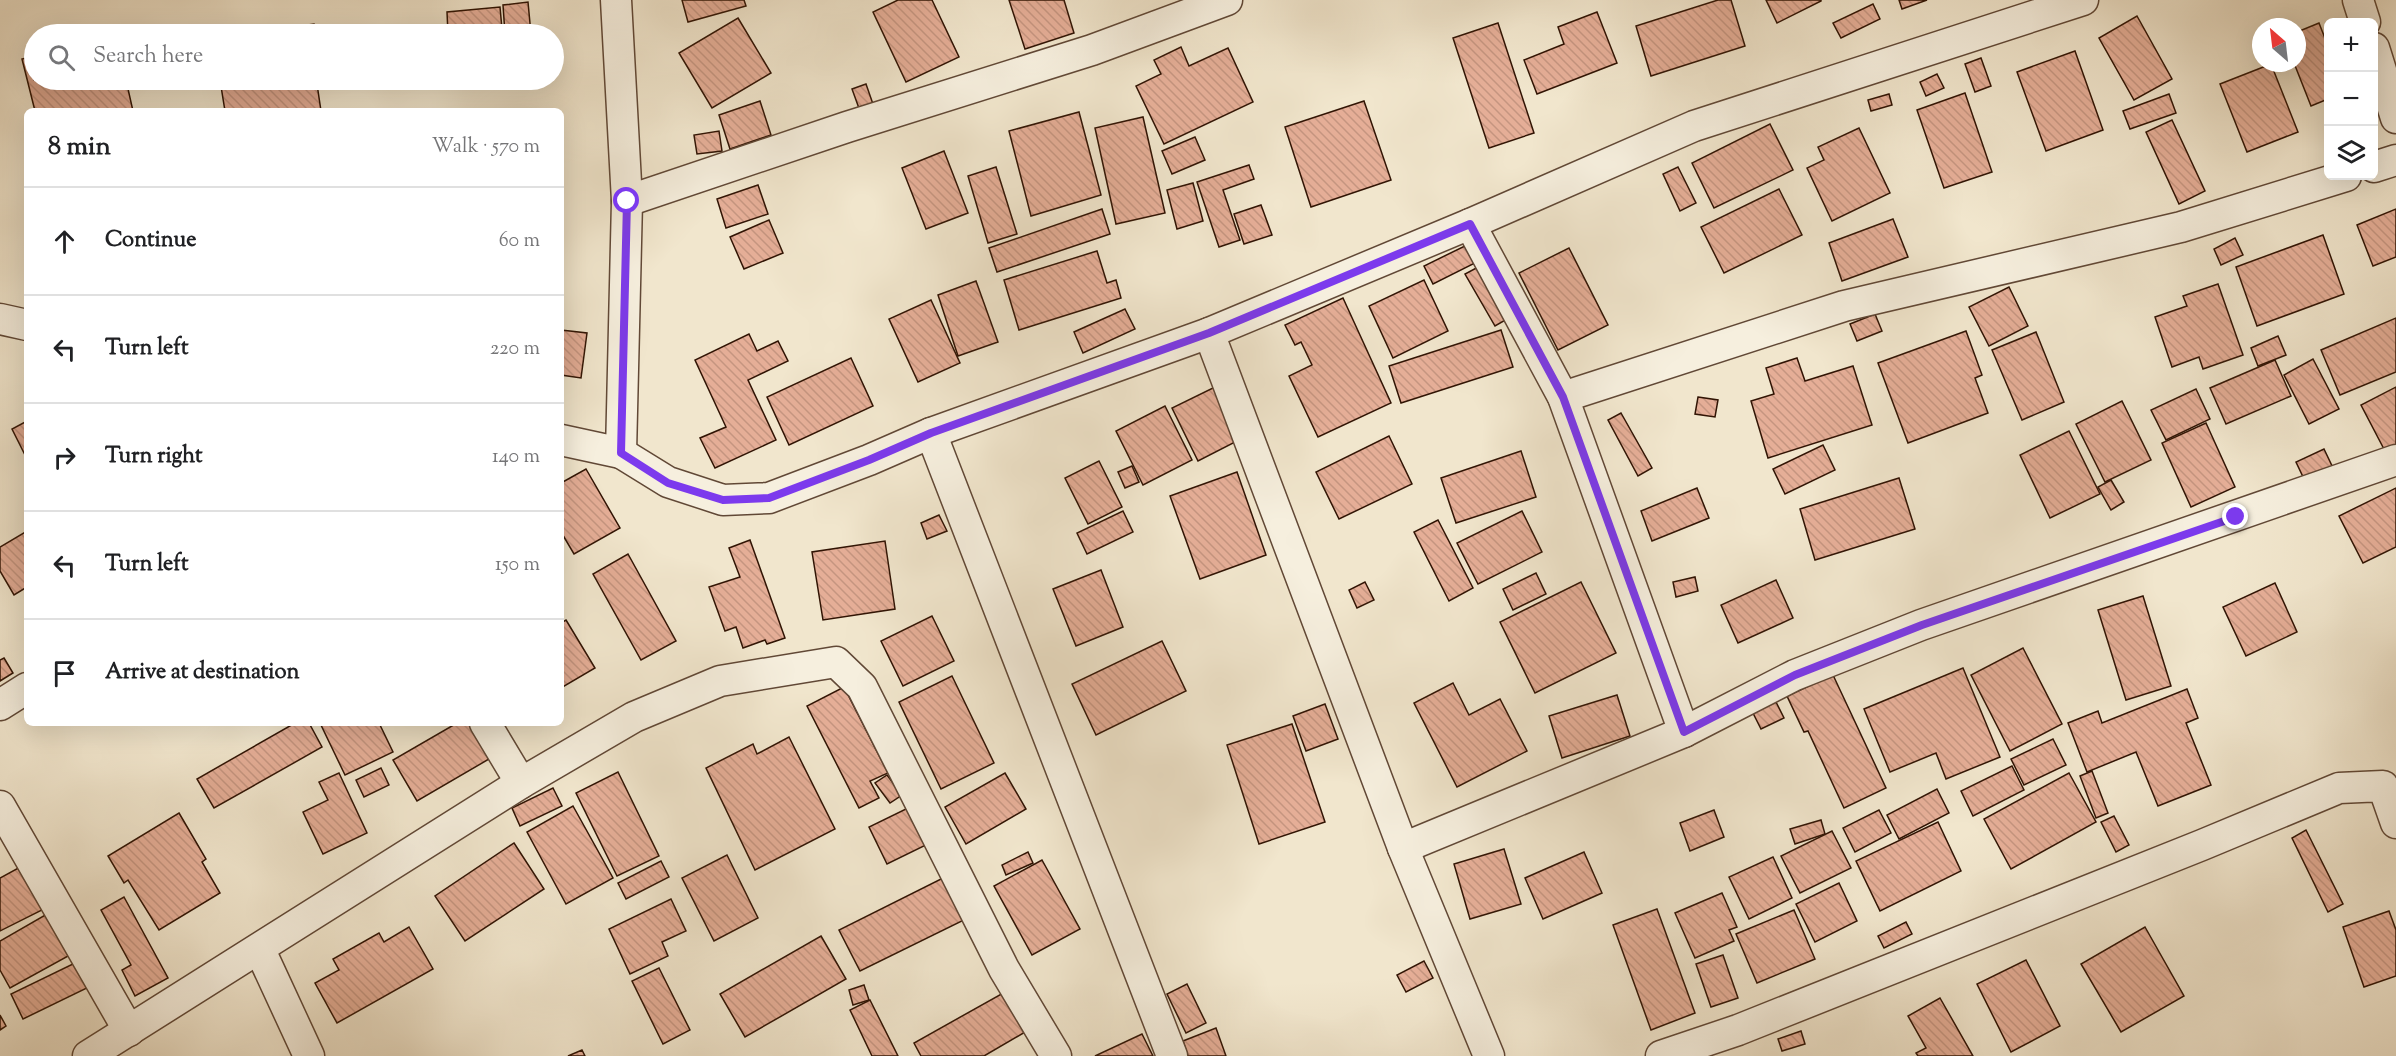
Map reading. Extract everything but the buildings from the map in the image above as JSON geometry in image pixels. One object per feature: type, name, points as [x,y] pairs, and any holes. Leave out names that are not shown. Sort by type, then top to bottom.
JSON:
[{"type":"street","points":[[616,0],[627,201],[621,453]]},
{"type":"street","points":[[627,201],[847,127],[1092,50],[1227,0]]},
{"type":"street","points":[[564,441],[621,453],[668,483],[723,500],[769,498],[869,460],[931,433],[1209,333],[1470,224],[1694,126],[2083,0]]},
{"type":"street","points":[[2358,0],[2364,18]]},
{"type":"street","points":[[2378,63],[2396,118]]},
{"type":"street","points":[[2378,165],[2396,160]]},
{"type":"street","points":[[1563,397],[1844,306],[2181,227],[2333,180]]},
{"type":"street","points":[[1470,224],[1563,397],[1684,732]]},
{"type":"street","points":[[0,319],[24,324]]},
{"type":"street","points":[[1209,333],[1403,848],[1489,1056]]},
{"type":"street","points":[[931,433],[1172,1056]]},
{"type":"street","points":[[1403,848],[1684,732],[1795,675],[1922,625],[2396,460]]},
{"type":"street","points":[[88,1056],[260,950],[521,783],[634,717],[720,681],[836,662],[862,687],[1004,969],[1056,1056]]},
{"type":"street","points":[[0,705],[24,690]]},
{"type":"street","points":[[487,726],[521,783]]},
{"type":"street","points":[[1661,1056],[1750,1025],[2339,788],[2383,786],[2396,823]]},
{"type":"street","points":[[0,806],[129,1031]]},
{"type":"street","points":[[260,950],[309,1056]]},
{"type":"route","points":[[627,201],[621,453],[668,483],[723,500],[769,498],[869,460],[931,433],[1209,333],[1470,224],[1563,397],[1684,732],[1795,675],[1922,625],[2236,517]]}]
